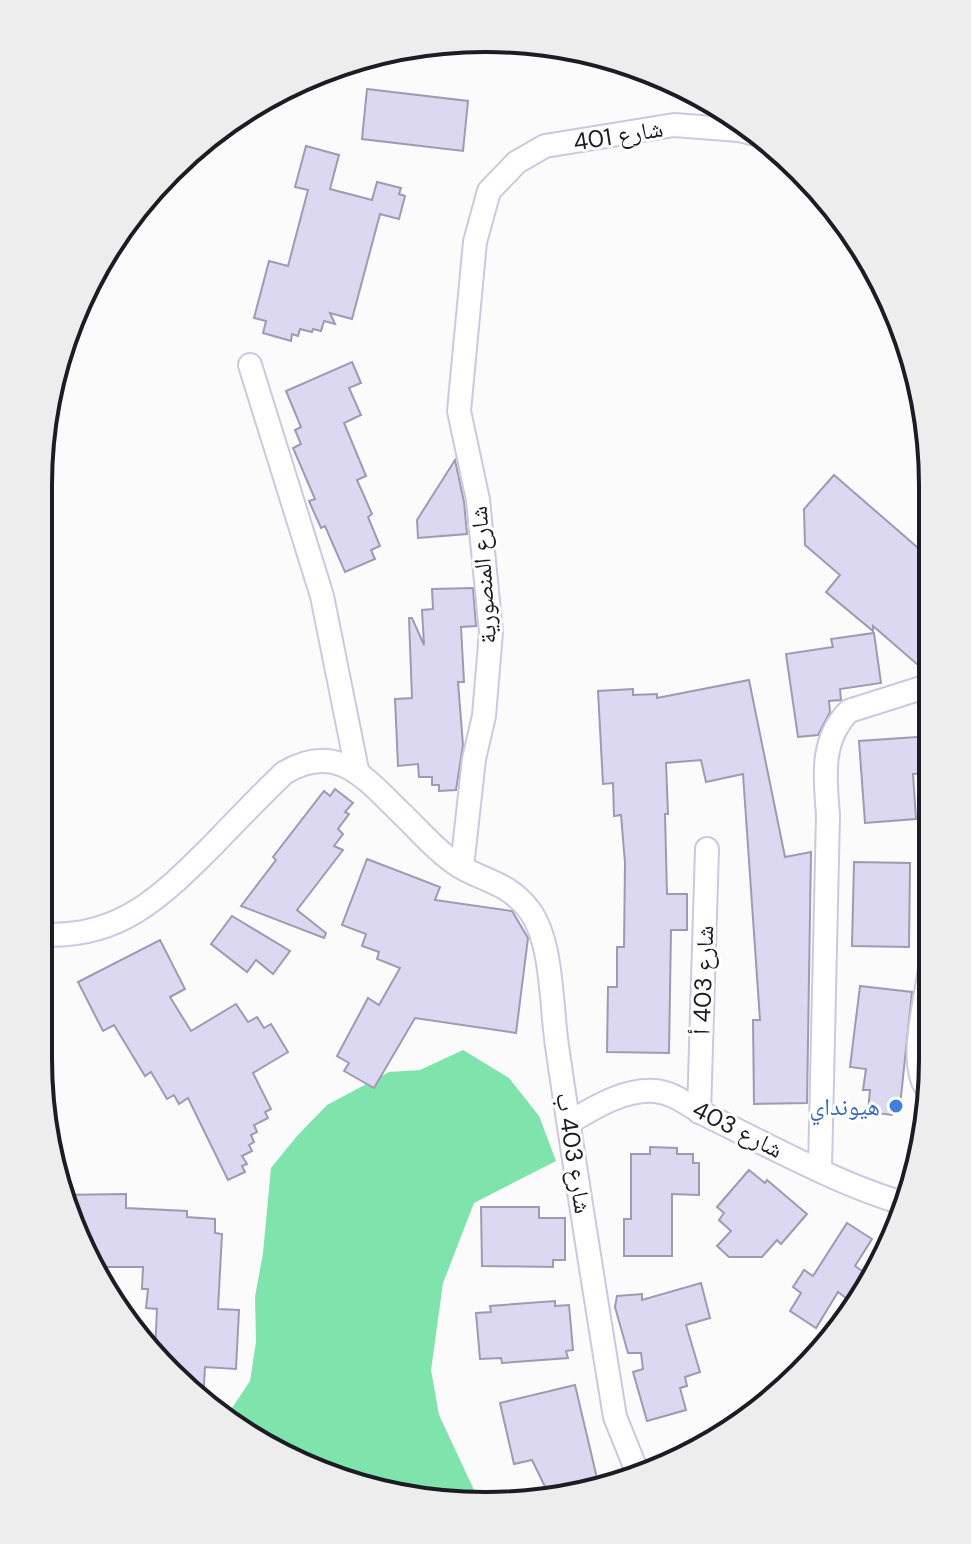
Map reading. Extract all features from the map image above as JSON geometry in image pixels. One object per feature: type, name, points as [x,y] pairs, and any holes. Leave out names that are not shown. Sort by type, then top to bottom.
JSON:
[{"type":"street","name":"شارع 401","points":[[489,191],[517,162],[545,146],[674,125],[732,129]]},
{"type":"street","name":"شارع المنصورية","points":[[462,867],[474,759],[484,716],[491,632],[478,500],[459,411],[475,242],[489,191]]},
{"type":"street","points":[[250,365],[322,596],[357,770]]},
{"type":"street","points":[[820,1169],[828,815],[824,766],[830,742],[841,719],[849,711],[919,689]]},
{"type":"street","points":[[52,935],[100,928],[133,915],[166,892],[284,773],[303,762],[323,760],[357,770],[444,855],[462,867]]},
{"type":"street","name":"شارع 403 أ","points":[[699,1112],[707,849]]},
{"type":"street","name":"شارع 403 ب","points":[[462,867],[503,884],[530,911],[541,933],[615,1417],[635,1465]]},
{"type":"street","name":"شارع 403","points":[[570,1122],[606,1101],[654,1091],[675,1096],[699,1112],[820,1169],[895,1200]]},
{"type":"green space","points":[[463,1050],[509,1078],[539,1116],[556,1161],[474,1203],[443,1283],[431,1370],[439,1415],[475,1492],[401,1484],[346,1469],[269,1434],[231,1409],[250,1381],[256,1342],[255,1297],[263,1253],[271,1168],[327,1105],[389,1072],[420,1070]]},
{"type":"building","points":[[367,89],[468,101],[463,151],[362,139]]},
{"type":"building","points":[[306,146],[339,155],[330,189],[372,200],[377,182],[401,188],[399,194],[405,196],[399,219],[380,214],[352,319],[330,313],[335,324],[324,321],[321,331],[300,329],[298,336],[292,334],[291,341],[263,333],[266,321],[254,318],[269,261],[288,266],[308,190],[295,187]]},
{"type":"building","points":[[352,362],[361,383],[349,388],[361,415],[344,423],[366,476],[357,480],[372,514],[368,517],[380,546],[371,550],[375,559],[345,572],[325,526],[321,528],[309,501],[315,499],[293,448],[301,444],[295,430],[301,427],[286,391]]},
{"type":"building","points":[[455,460],[467,534],[418,538],[417,520]]},
{"type":"building","points":[[834,475],[919,549],[919,666],[873,626],[873,631],[826,592],[840,575],[805,545],[804,509]]},
{"type":"building","points":[[473,588],[476,626],[461,627],[464,682],[458,682],[463,745],[456,790],[439,791],[439,785],[432,785],[432,777],[419,777],[418,764],[398,766],[395,699],[412,698],[409,618],[412,618],[424,645],[422,610],[433,609],[432,589]]},
{"type":"building","points":[[874,633],[881,683],[840,689],[841,700],[829,701],[830,712],[818,735],[798,737],[786,654],[833,647],[831,639]]},
{"type":"building","points":[[749,680],[785,857],[811,852],[807,1103],[754,1104],[753,1020],[760,1020],[743,774],[706,782],[701,760],[666,763],[667,894],[687,894],[687,930],[671,930],[669,1053],[607,1052],[608,987],[617,987],[617,947],[624,947],[625,863],[621,815],[614,816],[613,783],[603,784],[598,691],[633,689],[633,695],[657,694],[657,698]]},
{"type":"building","points":[[919,737],[919,774],[913,774],[916,819],[865,823],[859,741]]},
{"type":"building","points":[[335,789],[353,803],[345,812],[349,814],[338,829],[343,834],[334,846],[343,850],[297,910],[326,933],[324,938],[241,906],[276,860],[273,857],[324,791],[330,796]]},
{"type":"building","points":[[367,859],[440,887],[435,900],[512,911],[528,938],[516,1033],[415,1018],[374,1088],[344,1071],[349,1063],[337,1056],[368,998],[379,1005],[400,968],[377,959],[379,952],[362,946],[366,934],[342,925]]},
{"type":"building","points":[[854,862],[910,863],[909,947],[852,946]]},
{"type":"building","points":[[232,916],[290,951],[273,974],[256,960],[247,972],[211,944]]},
{"type":"building","points":[[160,940],[185,989],[170,997],[191,1031],[236,1004],[248,1022],[257,1017],[264,1028],[271,1024],[288,1052],[253,1073],[271,1109],[265,1112],[268,1118],[254,1125],[257,1132],[251,1135],[254,1142],[249,1145],[252,1151],[242,1156],[247,1164],[242,1166],[245,1172],[228,1180],[188,1098],[179,1104],[174,1095],[167,1099],[151,1072],[145,1076],[114,1025],[103,1031],[78,982]]},
{"type":"building","points":[[860,986],[912,992],[900,1106],[892,1115],[868,1112],[870,1090],[863,1090],[866,1069],[850,1067]]},
{"type":"building","points":[[650,1147],[677,1148],[677,1154],[693,1154],[693,1163],[699,1163],[699,1195],[672,1194],[672,1256],[624,1256],[624,1219],[631,1219],[631,1154],[650,1154]]},
{"type":"building","points":[[749,1170],[765,1183],[767,1180],[807,1214],[781,1244],[777,1240],[762,1257],[729,1257],[717,1246],[731,1231],[719,1220],[724,1213],[717,1207]]},
{"type":"building","points":[[126,1194],[126,1208],[187,1211],[187,1217],[215,1219],[215,1233],[222,1234],[218,1309],[239,1310],[236,1369],[205,1367],[204,1387],[179,1365],[156,1339],[157,1309],[146,1308],[148,1289],[142,1289],[143,1267],[106,1267],[74,1195]]},
{"type":"building","points":[[481,1207],[539,1207],[539,1218],[565,1218],[565,1260],[553,1260],[553,1267],[482,1266]]},
{"type":"building","points":[[847,1223],[872,1239],[855,1266],[863,1271],[846,1298],[838,1292],[816,1328],[790,1311],[801,1293],[793,1287],[804,1270],[813,1276]]},
{"type":"building","points":[[701,1283],[710,1318],[686,1325],[700,1372],[685,1377],[687,1386],[680,1388],[686,1410],[647,1421],[633,1372],[643,1369],[641,1353],[628,1353],[615,1307],[617,1296],[642,1294],[642,1300]]},
{"type":"building","points":[[555,1301],[555,1306],[569,1305],[573,1350],[566,1351],[568,1358],[502,1363],[501,1358],[480,1359],[476,1313],[491,1312],[490,1306]]},
{"type":"building","points":[[575,1385],[597,1477],[545,1488],[532,1460],[514,1464],[500,1403]]},
{"type":"place","name":"هيونداي","points":[[896,1106]]}]
